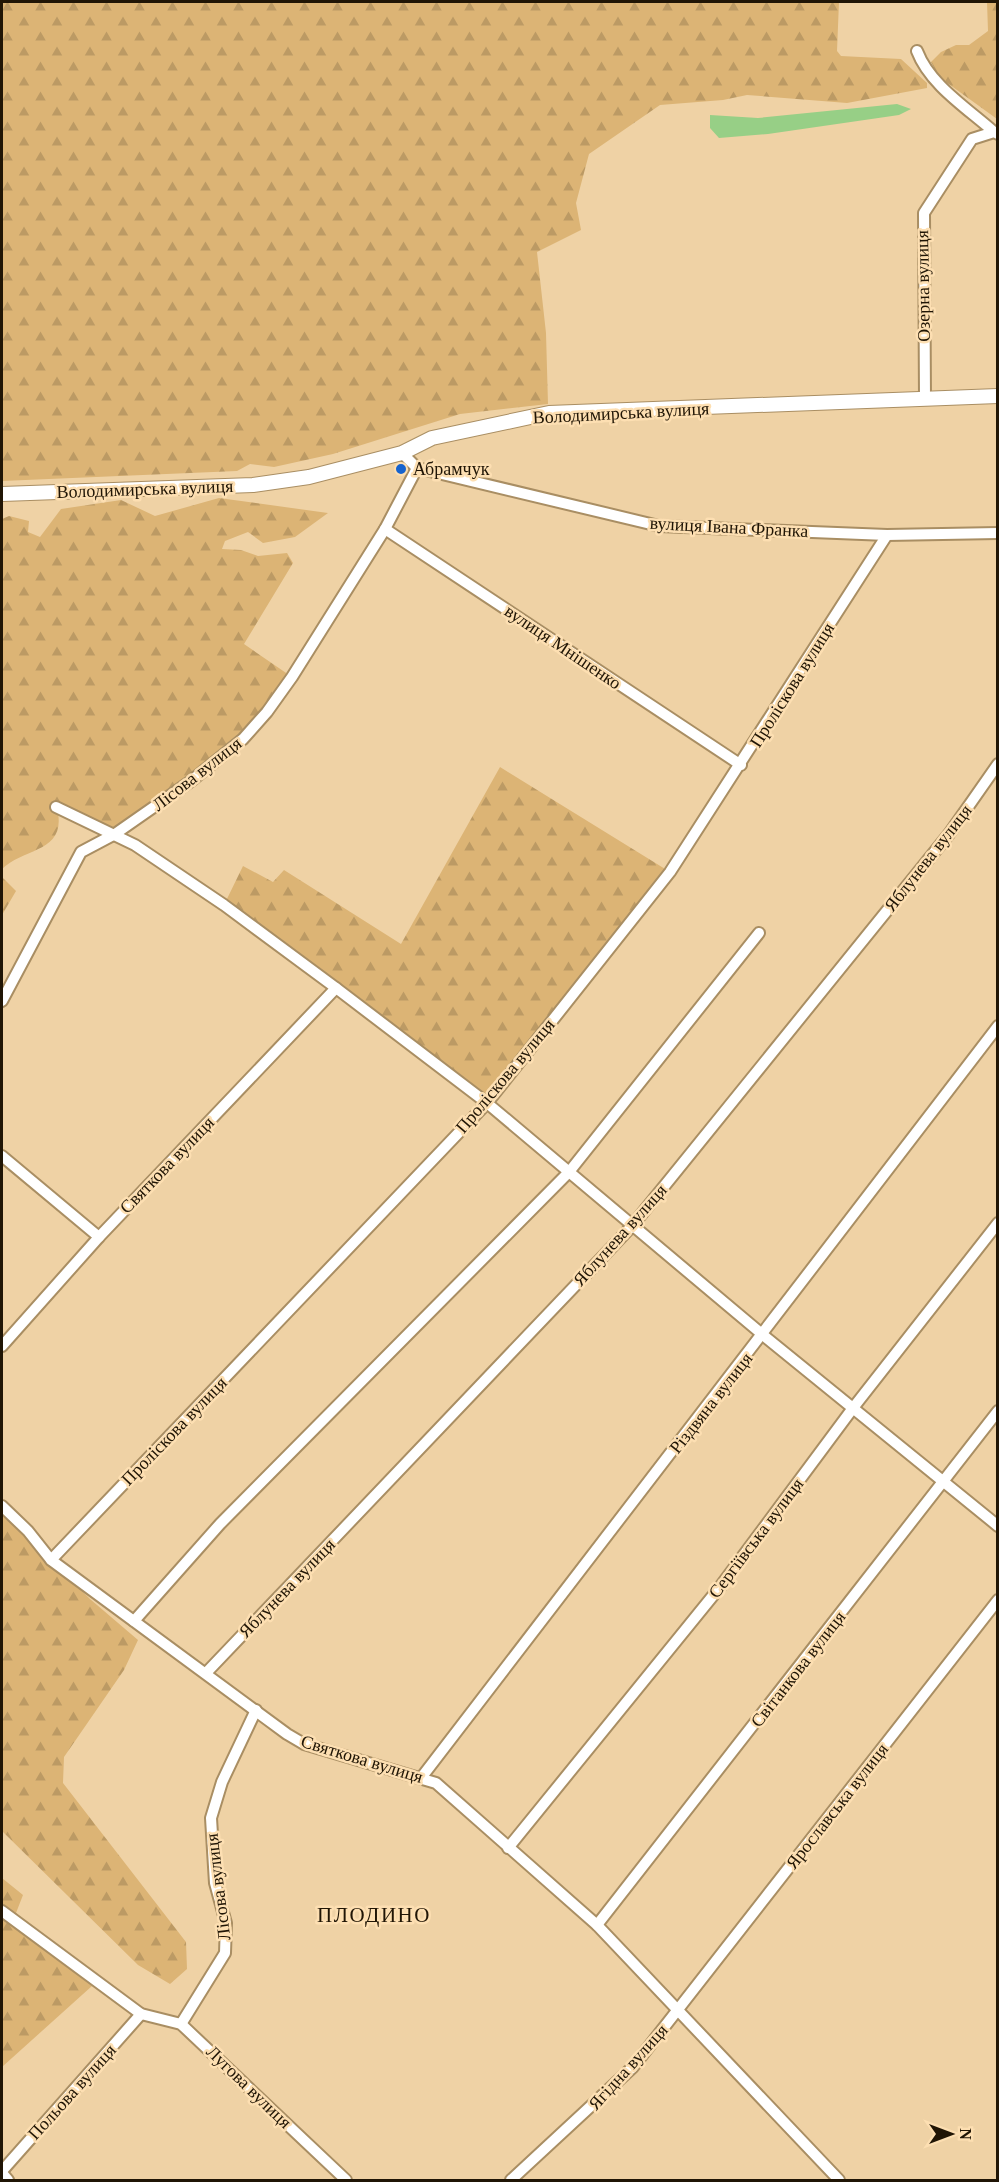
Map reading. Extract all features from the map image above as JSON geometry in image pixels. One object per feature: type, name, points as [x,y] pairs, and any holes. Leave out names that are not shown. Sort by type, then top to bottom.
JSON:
[{"type":"main road","name":"Володимирська вулиця","points":[[2,494],[253,485],[309,477],[402,453],[432,438],[549,413],[998,396]]},
{"type":"street","name":"Озерна вулиця","points":[[917,51],[922,65],[935,81],[996,133]]},
{"type":"street","name":"Озерна вулиця","points":[[925,399],[924,213],[972,139],[996,133]]},
{"type":"street","points":[[402,453],[417,468]]},
{"type":"street","name":"Лісова вулиця","points":[[2,1000],[81,852],[115,834],[218,761],[249,732],[292,677],[385,529],[417,468]]},
{"type":"street","name":"вулиця Івана Франка","points":[[417,468],[659,526],[887,535],[998,532]]},
{"type":"street","name":"вулиця Мнішенко","points":[[385,529],[741,765]]},
{"type":"street","name":"Проліскова вулиця","points":[[51,1560],[487,1103],[670,872],[887,535]]},
{"type":"street","name":"Яблунева вулиця","points":[[206,1673],[632,1226],[949,834],[998,764]]},
{"type":"street","points":[[56,807],[115,834],[224,905],[487,1103],[763,1335],[998,1526]]},
{"type":"street","points":[[134,1621],[220,1524],[568,1172],[759,933]]},
{"type":"street","name":"Святкова вулиця","points":[[2,1346],[99,1237],[336,988]]},
{"type":"street","name":"Різдвяна вулиця","points":[[422,1778],[995,1034]]},
{"type":"street","points":[[2,1156],[99,1237]]},
{"type":"street","name":"Сергіївська вулиця","points":[[508,1848],[720,1587],[853,1408],[998,1224]]},
{"type":"street","name":"Світанкова вулиця","points":[[597,1925],[998,1411]]},
{"type":"street","name":"Святкова вулиця","points":[[2,1506],[28,1531],[51,1560],[304,1744],[436,1783],[597,1925],[677,2012]]},
{"type":"street","name":"Ярославська вулиця","points":[[677,2012],[998,1600]]},
{"type":"street","name":"Лісова вулиця","points":[[181,2024],[225,1953],[226,1923],[215,1883],[211,1818],[222,1782],[256,1710]]},
{"type":"street","points":[[2,1911],[141,2014]]},
{"type":"street","name":"Ягідна вулиця","points":[[511,2181],[633,2067],[677,2012],[839,2181]]},
{"type":"street","name":"Лугова вулиця","points":[[141,2014],[181,2024],[346,2181]]},
{"type":"street","name":"Польова вулиця","points":[[2,2172],[141,2014]]},
{"type":"street","points":[[2,2172],[8,2181]]},
{"type":"green space","points":[[2,2],[839,2],[837,51],[841,56],[901,59],[927,83],[927,88],[847,103],[747,95],[723,100],[660,105],[589,154],[576,203],[581,230],[537,252],[546,333],[548,404],[460,414],[333,454],[274,467],[250,464],[237,471],[2,481]]},
{"type":"green space","points":[[987,2],[997,2],[997,119],[939,77],[931,62],[941,52],[956,45],[969,45],[988,31]]},
{"type":"green space","points":[[219,498],[328,513],[295,537],[263,543],[248,532],[225,541],[222,549],[241,550],[258,556],[287,553],[293,563],[244,644],[292,677],[243,739],[115,834],[57,808],[59,823],[50,841],[2,869],[2,519],[9,516],[29,521],[28,532],[40,537],[61,509],[121,500],[155,516]]},
{"type":"green space","points":[[500,767],[670,872],[487,1103],[224,905],[243,866],[273,882],[284,870],[401,944]]},
{"type":"green space","points":[[2,877],[16,891],[2,915]]},
{"type":"green space","points":[[2,1511],[90,1599],[138,1640],[124,1670],[64,1757],[63,1783],[186,1942],[187,1969],[170,1984],[138,1965],[2,1831]]},
{"type":"green space","points":[[2,1878],[23,1895],[16,1913],[92,1986],[2,2067]]},
{"type":"shaded area","points":[[897,104],[911,109],[899,115],[768,134],[719,138],[710,128],[710,115],[758,118]]},
{"type":"place","name":"Абрамчук","points":[[401,469]]},
{"type":"district","name":"ПЛОДИНО","points":[[374,1915]]}]
